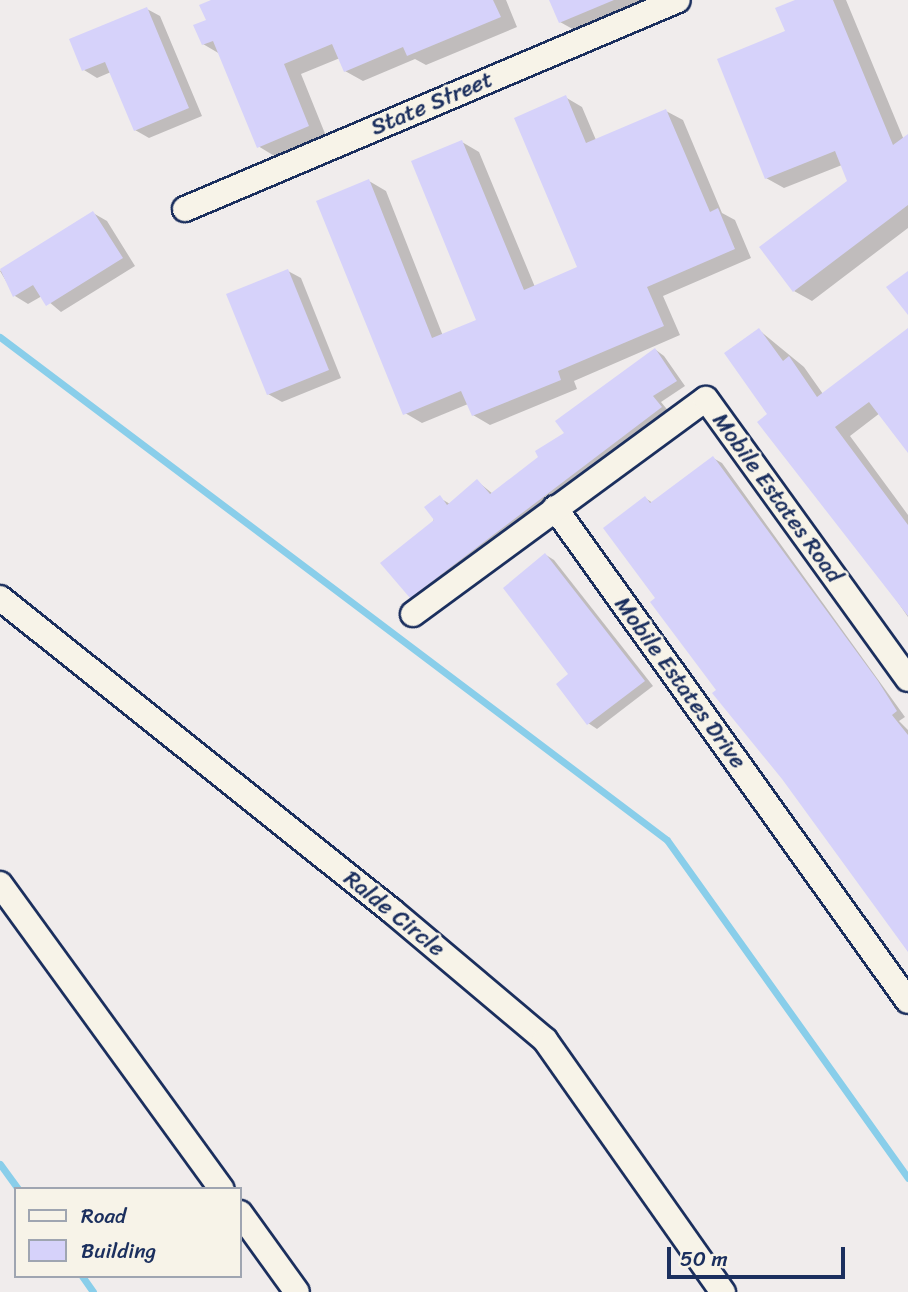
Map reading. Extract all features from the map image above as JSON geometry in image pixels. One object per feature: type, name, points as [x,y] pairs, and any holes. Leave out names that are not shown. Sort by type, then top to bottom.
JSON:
[{"type":"street","name":"State Street","points":[[185,209],[678,0]]},
{"type":"street","name":"Mobile Estates Road","points":[[555,508],[706,399],[908,679]]},
{"type":"street","points":[[413,614],[555,508]]},
{"type":"street","name":"Mobile Estates Drive","points":[[555,508],[908,1001]]},
{"type":"street","name":"Ralde Circle","points":[[0,598],[392,911],[545,1040],[723,1292]]},
{"type":"street","points":[[0,884],[221,1187]]},
{"type":"street","points":[[242,1216],[297,1292]]},
{"type":"building","points":[[211,0],[493,0],[501,17],[407,56],[403,47],[344,72],[332,44],[284,64],[309,126],[257,148],[213,41],[202,45],[193,25],[206,20],[199,5]]},
{"type":"building","points":[[549,0],[614,0],[559,23]]},
{"type":"building","points":[[795,0],[833,0],[893,145],[908,134],[908,205],[793,292],[759,247],[847,181],[835,151],[765,179],[717,59],[785,31],[775,8]]},
{"type":"building","points":[[147,7],[189,108],[134,131],[105,62],[82,71],[69,39]]},
{"type":"building","points":[[566,95],[586,143],[666,109],[710,212],[718,208],[735,249],[647,287],[664,326],[558,371],[561,380],[472,416],[461,391],[403,415],[316,201],[369,179],[432,338],[476,320],[411,161],[462,140],[524,290],[577,267],[514,118]]},
{"type":"building","points":[[93,211],[123,258],[46,306],[33,285],[13,297],[0,269]]},
{"type":"building","points":[[288,269],[329,370],[267,395],[226,294]]},
{"type":"building","points":[[908,271],[908,315],[886,287]]},
{"type":"building","points":[[759,328],[783,361],[789,356],[817,397],[908,328],[908,453],[869,402],[835,427],[908,525],[908,616],[757,422],[767,414],[724,353]]},
{"type":"building","points":[[655,348],[677,381],[653,396],[662,407],[410,598],[380,563],[434,520],[424,507],[440,495],[447,505],[477,479],[490,494],[538,457],[535,451],[564,433],[555,421]]},
{"type":"building","points":[[713,456],[878,681],[897,711],[892,715],[908,735],[908,952],[782,779],[712,693],[716,690],[650,602],[655,598],[603,528],[645,496],[650,503]]},
{"type":"building","points":[[545,553],[645,681],[587,725],[556,684],[568,674],[503,588]]},
{"type":"waterway","points":[[0,337],[667,840],[908,1178]]},
{"type":"waterway","points":[[0,1164],[17,1187]]},
{"type":"waterway","points":[[83,1278],[93,1292]]}]
